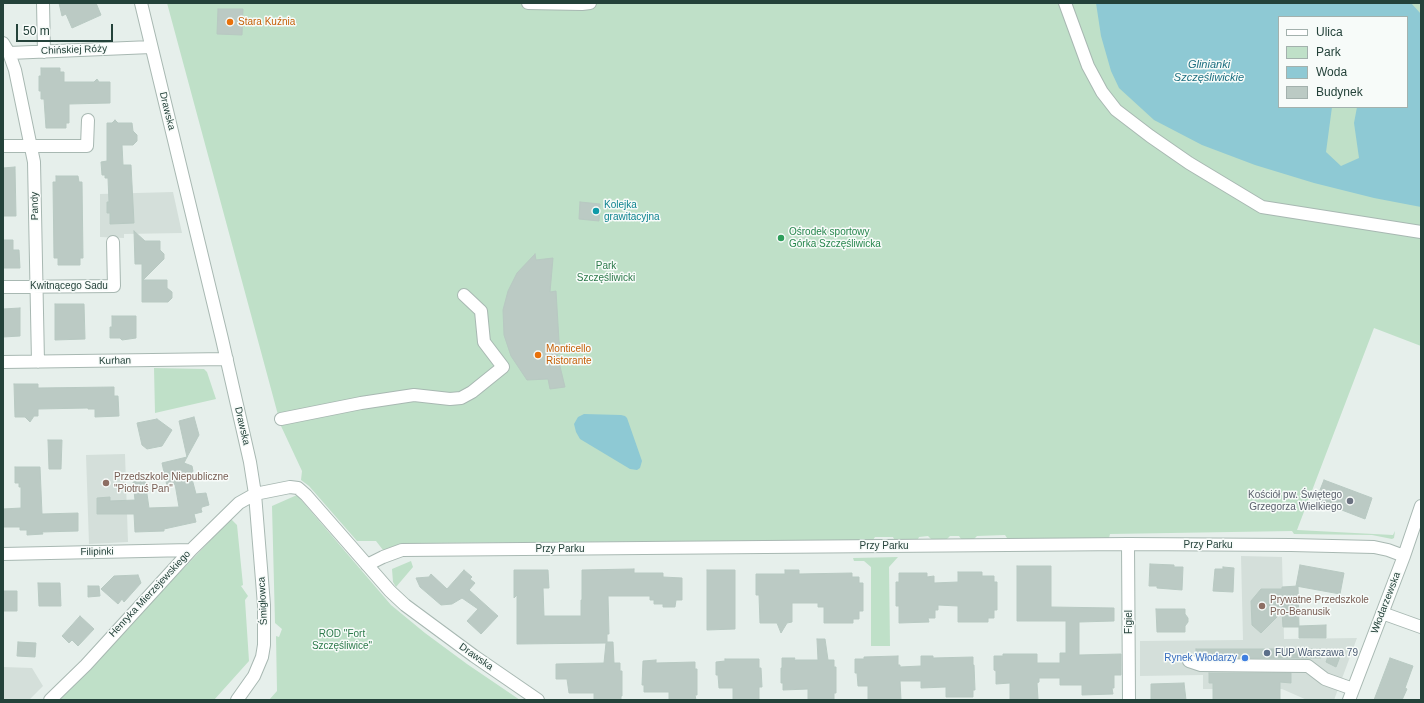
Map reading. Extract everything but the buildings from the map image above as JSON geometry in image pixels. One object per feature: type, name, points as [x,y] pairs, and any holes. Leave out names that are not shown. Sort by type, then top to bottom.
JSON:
[{"type":"street","points":[[43,3],[44,52]]},
{"type":"street","name":"Drawska","points":[[141,3],[227,359],[256,494],[290,487],[298,488],[306,495],[390,592],[421,618],[538,700]]},
{"type":"street","points":[[528,3],[590,3]]},
{"type":"street","points":[[1064,3],[1088,66],[1102,92],[1116,110],[1189,163],[1262,207],[1421,232]]},
{"type":"street","name":"Chińskiej Róży","points":[[6,48],[44,52],[151,47]]},
{"type":"street","name":"Pandy","points":[[6,48],[15,70],[34,162],[38,362]]},
{"type":"street","points":[[3,146],[87,146],[88,120]]},
{"type":"street","name":"Kwitnącego Sadu","points":[[3,287],[114,286],[113,242]]},
{"type":"street","points":[[281,419],[361,403],[414,395],[450,399],[461,398],[472,392],[504,367],[484,342],[481,310],[464,295]]},
{"type":"street","name":"Kurhan","points":[[3,362],[227,359]]},
{"type":"street","name":"Henryka Mierzejewskiego","points":[[50,700],[86,665],[191,550],[239,503],[256,494]]},
{"type":"street","name":"Śmigłowca","points":[[237,700],[254,676],[262,657],[264,645],[264,605],[256,494]]},
{"type":"street","name":"Włodarzewska","points":[[1351,695],[1404,556],[1421,506]]},
{"type":"street","name":"Przy Parku","points":[[367,565],[379,558],[402,550],[1128,544],[1358,546],[1383,549],[1404,556]]},
{"type":"street","name":"Figiel","points":[[1128,544],[1129,700]]},
{"type":"street","name":"Filipinki","points":[[3,554],[191,550]]},
{"type":"street","points":[[1382,612],[1421,627]]},
{"type":"street","points":[[1189,661],[1201,665],[1308,666],[1325,679],[1351,695]]},
{"type":"shaded area","points":[[173,192],[182,233],[124,234],[124,238],[100,237],[100,194]]},
{"type":"shaded area","name":"Przedszkole Niepubliczne \"Piotruś Pan\"","points":[[125,454],[128,542],[89,544],[86,455]]},
{"type":"shaded area","name":"Rynek Włodarzy","points":[[1241,556],[1282,557],[1284,639],[1357,638],[1334,700],[1307,700],[1282,689],[1203,689],[1203,675],[1140,676],[1140,641],[1243,640]]},
{"type":"shaded area","points":[[3,667],[32,668],[43,686],[29,700],[3,700]]},
{"type":"green space","name":"Park Szczęśliwicki","points":[[167,3],[1421,3],[1421,346],[1374,328],[1297,530],[1393,535],[1395,531],[1394,538],[1392,539],[1372,535],[1294,534],[1292,531],[1110,534],[1109,538],[1007,538],[1005,535],[977,536],[974,539],[961,539],[959,536],[950,536],[947,539],[931,539],[928,536],[919,537],[918,539],[875,537],[873,540],[416,543],[400,545],[383,550],[376,541],[357,541],[309,486],[301,480],[302,471],[281,426]]},
{"type":"green space","points":[[154,368],[204,369],[207,372],[216,399],[155,413]]},
{"type":"green space","name":"ROD \"Fort Szczęśliwice\"","points":[[297,495],[391,605],[425,633],[467,664],[520,700],[269,700],[277,691],[276,636],[279,637],[282,629],[275,623],[272,506]]},
{"type":"green space","points":[[231,519],[237,525],[243,585],[241,586],[248,596],[245,600],[249,661],[214,700],[57,700]]},
{"type":"green space","points":[[898,557],[889,567],[890,646],[871,646],[871,567],[864,561],[854,561],[853,558]]},
{"type":"green space","points":[[411,561],[413,567],[396,587],[393,582],[392,569]]},
{"type":"water","name":"Glinianki Szczęśliwickie","points":[[1096,3],[1411,3],[1421,14],[1421,207],[1374,198],[1314,183],[1255,165],[1202,145],[1154,120],[1119,88],[1111,71],[1101,36]]},
{"type":"water","points":[[584,414],[625,416],[642,461],[640,468],[637,470],[630,469],[580,439],[574,424],[578,417]]},
{"type":"place","name":"Stara Kuźnia","points":[[230,22]]},
{"type":"place","name":"Kolejka grawitacyjna","points":[[596,211]]},
{"type":"place","name":"Ośrodek sportowy Górka Szczęśliwicka","points":[[781,238]]},
{"type":"place","name":"Monticello Ristorante","points":[[538,355]]},
{"type":"place","name":"Przedszkole Niepubliczne \"Piotruś Pan\"","points":[[106,483]]},
{"type":"place","name":"Kościół pw. Świętego Grzegorza Wielkiego","points":[[1350,501]]},
{"type":"place","name":"Prywatne Przedszkole Pro-Beanusik","points":[[1262,606]]},
{"type":"place","name":"FUP Warszawa 79","points":[[1267,653]]},
{"type":"place","name":"Rynek Włodarzy","points":[[1245,658]]}]
